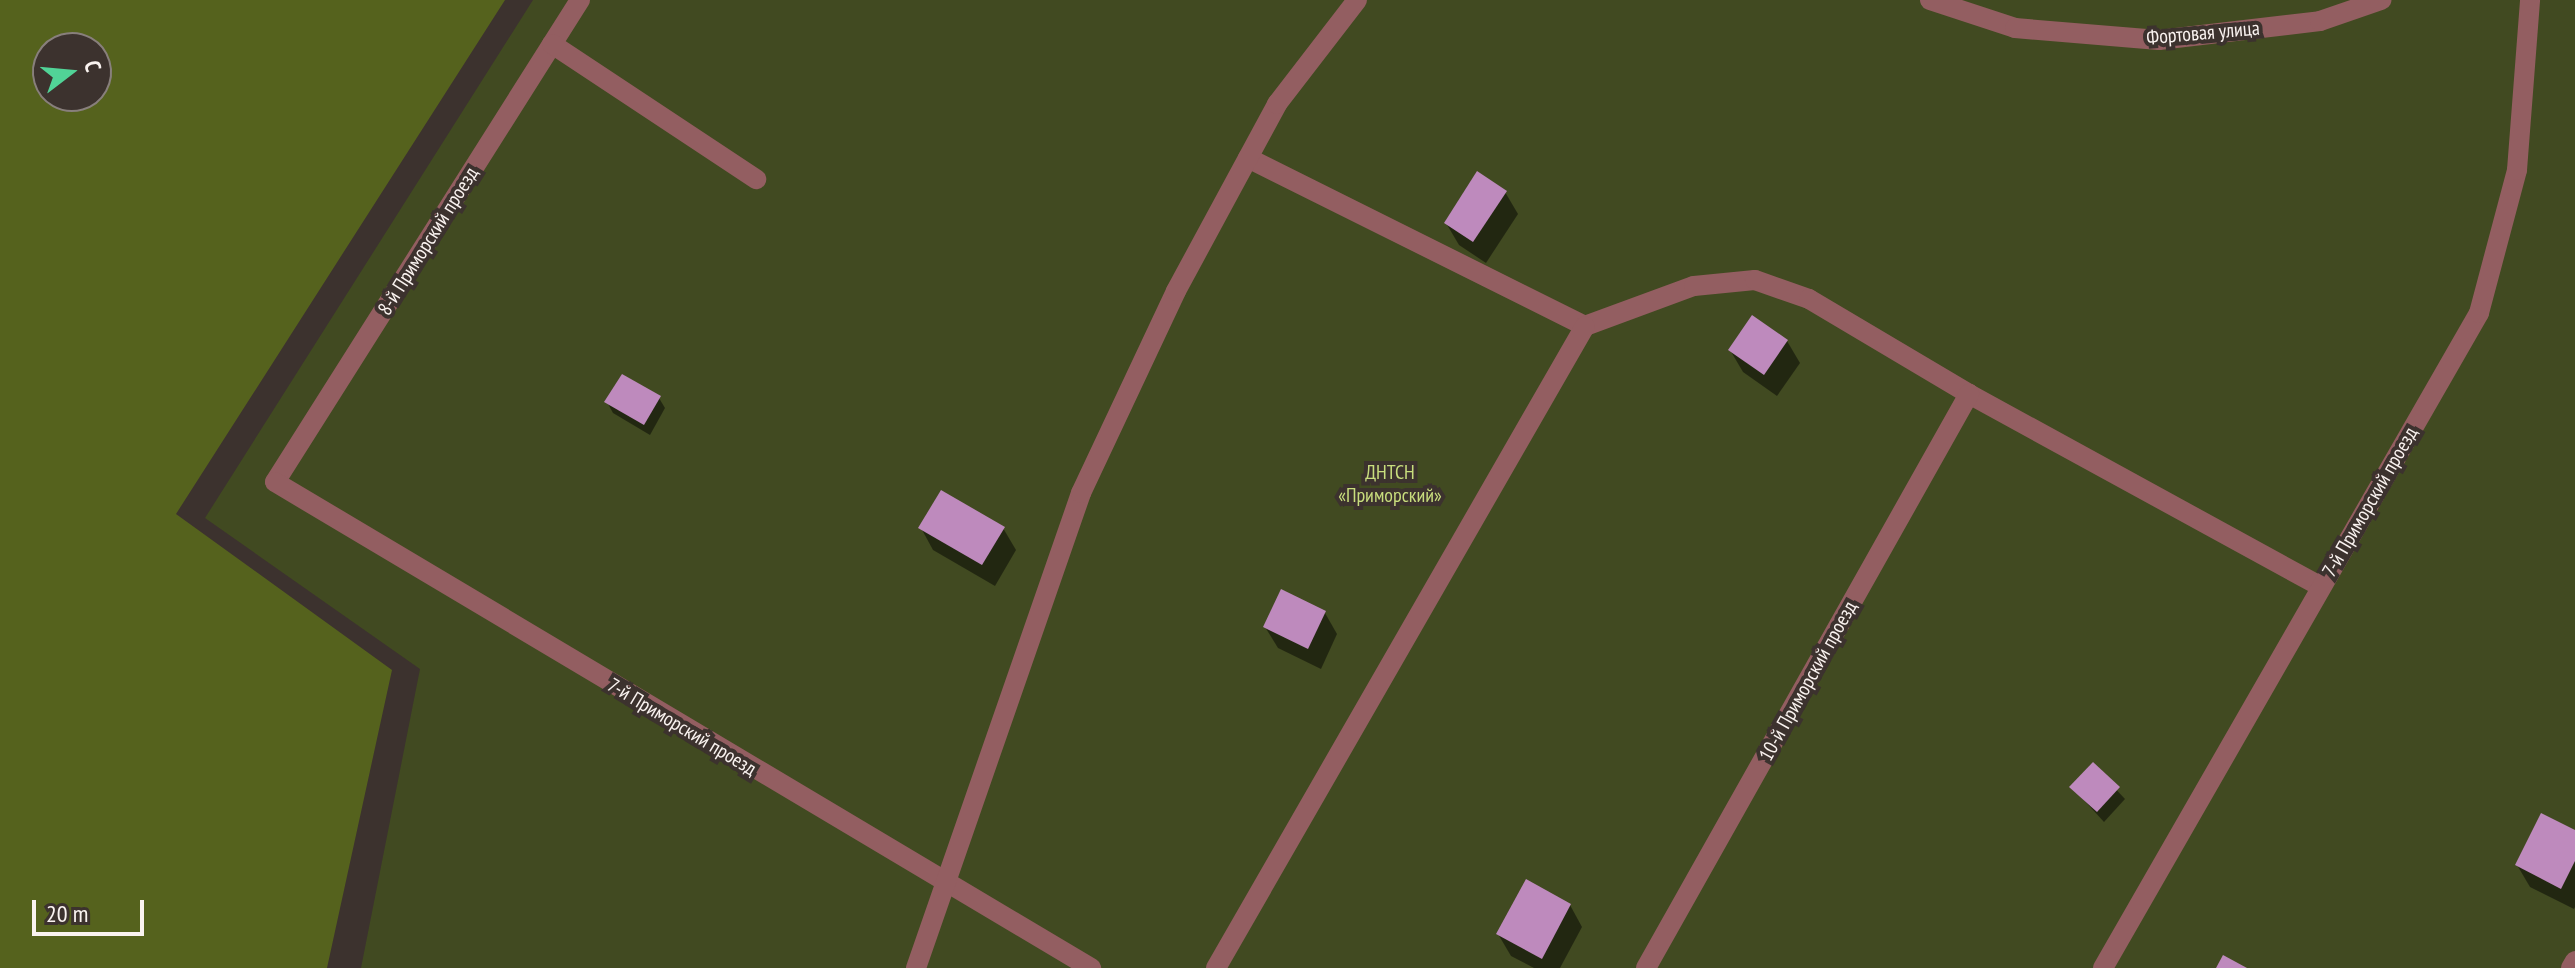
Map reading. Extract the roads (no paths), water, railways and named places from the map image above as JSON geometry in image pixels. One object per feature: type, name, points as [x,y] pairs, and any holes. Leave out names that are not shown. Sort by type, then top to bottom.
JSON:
[{"type":"street","name":"8-й Приморский проезд","points":[[275,482],[580,0]]},
{"type":"street","points":[[916,968],[1081,493],[1176,291],[1277,104],[1357,0]]},
{"type":"street","name":"Фортовая улица","points":[[1930,0],[2015,28],[2159,40],[2320,21],[2381,0]]},
{"type":"street","name":"7-й Приморский проезд","points":[[2103,968],[2479,313],[2517,170],[2530,0]]},
{"type":"street","points":[[552,44],[756,179]]},
{"type":"street","points":[[1248,158],[1585,326]]},
{"type":"street","points":[[1216,968],[1585,326],[1694,286],[1755,280],[1809,299],[1969,394],[2321,587]]},
{"type":"street","name":"10-й Приморский проезд","points":[[1646,968],[1969,394]]},
{"type":"street","name":"7-й Приморский проезд","points":[[275,482],[947,886],[1091,968]]},
{"type":"street","points":[[2571,968],[2575,961]]},
{"type":"park label","name":"ДНТСН «Приморский»","points":[[1390,484]]}]
